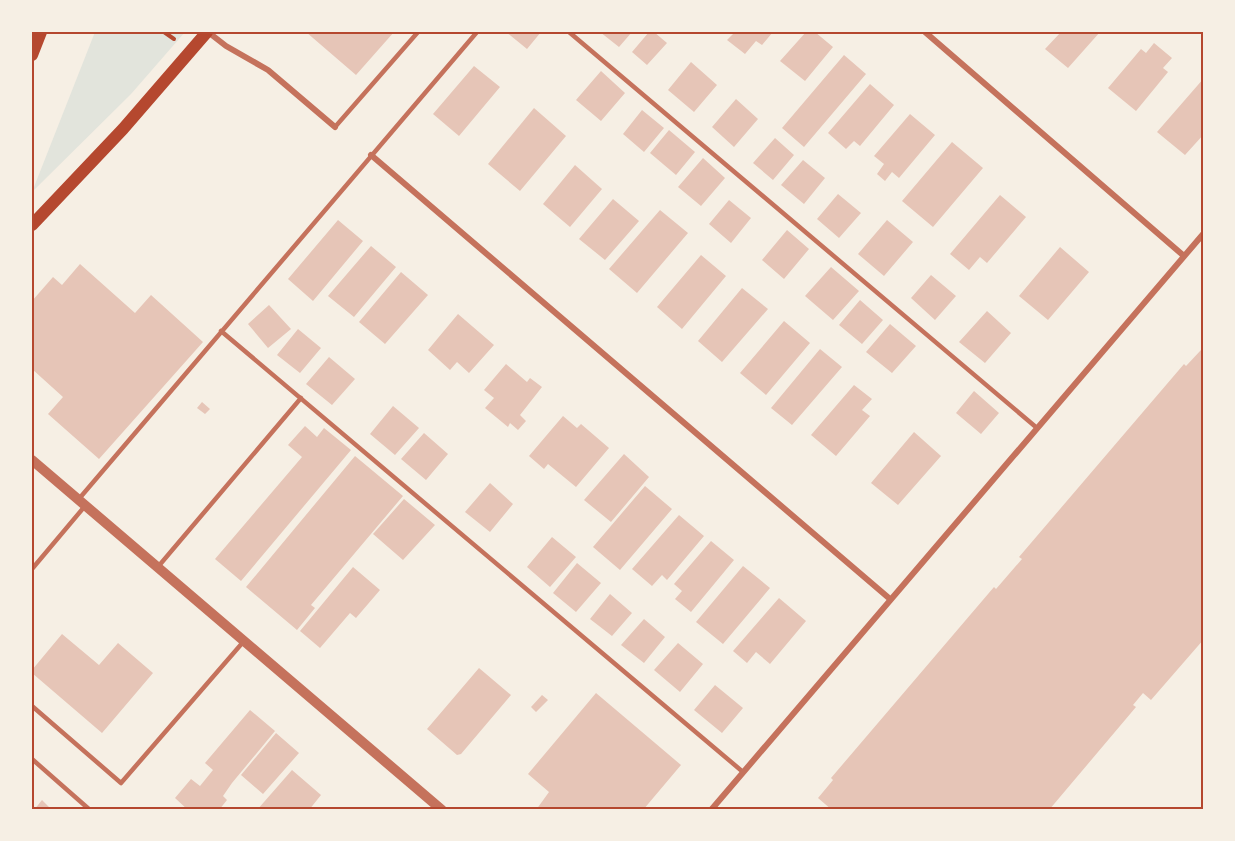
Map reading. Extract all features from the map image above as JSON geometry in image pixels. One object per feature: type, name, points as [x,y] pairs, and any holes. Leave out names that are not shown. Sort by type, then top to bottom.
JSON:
[{"type":"main road","points":[[32,55],[41,32]]},
{"type":"main road","points":[[32,225],[123,129],[207,32]]},
{"type":"street","points":[[207,32],[226,46],[268,70],[335,128]]},
{"type":"street","points":[[925,32],[1184,256]]},
{"type":"street","points":[[371,155],[890,599]]},
{"type":"street","points":[[711,810],[1202,237]]},
{"type":"street","points":[[32,460],[442,810]]},
{"type":"lane","points":[[335,128],[418,32]]},
{"type":"lane","points":[[32,570],[81,503],[221,331],[477,32]]},
{"type":"lane","points":[[569,32],[1037,428]]},
{"type":"lane","points":[[221,331],[743,772]]},
{"type":"lane","points":[[157,568],[301,398]]},
{"type":"lane","points":[[32,706],[121,783],[244,641]]},
{"type":"lane","points":[[32,759],[90,810]]},
{"type":"path","points":[[164,32],[177,42]]},
{"type":"shaded area","points":[[95,32],[185,32],[131,94],[32,192]]},
{"type":"building","points":[[306,32],[394,32],[356,75]]},
{"type":"building","points":[[506,32],[541,32],[527,49]]},
{"type":"building","points":[[600,32],[632,32],[619,47]]},
{"type":"building","points":[[649,32],[654,32],[667,43],[647,65],[632,52]]},
{"type":"building","points":[[735,32],[773,32],[762,45],[756,41],[745,54],[727,40]]},
{"type":"building","points":[[806,32],[815,32],[833,47],[805,81],[780,61]]},
{"type":"building","points":[[1061,32],[1100,32],[1068,68],[1045,49]]},
{"type":"building","points":[[1154,43],[1172,58],[1163,68],[1168,72],[1136,111],[1108,88],[1141,49],[1146,53]]},
{"type":"building","points":[[844,55],[866,74],[804,147],[782,128]]},
{"type":"building","points":[[691,62],[717,85],[694,112],[668,90]]},
{"type":"building","points":[[474,66],[500,87],[459,136],[433,114]]},
{"type":"building","points":[[601,71],[625,93],[601,121],[576,100]]},
{"type":"building","points":[[1204,78],[1204,134],[1185,155],[1157,132]]},
{"type":"building","points":[[870,84],[894,105],[860,146],[854,141],[846,149],[828,133]]},
{"type":"building","points":[[736,99],[758,119],[734,147],[712,127]]},
{"type":"building","points":[[534,108],[566,136],[520,191],[488,164]]},
{"type":"building","points":[[642,110],[664,128],[644,152],[623,134]]},
{"type":"building","points":[[910,114],[935,135],[899,178],[892,172],[885,181],[877,174],[884,164],[874,156]]},
{"type":"building","points":[[669,130],[695,152],[676,175],[650,153]]},
{"type":"building","points":[[775,138],[794,155],[773,180],[753,163]]},
{"type":"building","points":[[952,142],[983,168],[933,227],[902,201]]},
{"type":"building","points":[[703,158],[725,178],[701,206],[678,187]]},
{"type":"building","points":[[803,160],[825,178],[804,204],[781,185]]},
{"type":"building","points":[[575,165],[602,189],[570,227],[543,204]]},
{"type":"building","points":[[838,194],[861,213],[839,238],[817,219]]},
{"type":"building","points":[[1000,195],[1026,217],[987,263],[980,257],[969,270],[950,254]]},
{"type":"building","points":[[613,199],[639,221],[605,260],[579,239]]},
{"type":"building","points":[[729,200],[751,218],[731,243],[709,224]]},
{"type":"building","points":[[660,210],[688,233],[637,293],[609,269]]},
{"type":"building","points":[[338,220],[363,241],[313,301],[288,279]]},
{"type":"building","points":[[887,220],[913,242],[884,276],[858,254]]},
{"type":"building","points":[[787,230],[809,249],[784,279],[762,260]]},
{"type":"building","points":[[371,246],[396,267],[354,317],[328,296]]},
{"type":"building","points":[[1060,247],[1089,272],[1048,320],[1019,296]]},
{"type":"building","points":[[701,255],[726,276],[682,329],[657,307]]},
{"type":"building","points":[[80,264],[135,313],[151,295],[203,342],[99,459],[48,414],[63,397],[32,369],[32,301],[53,277],[62,285]]},
{"type":"building","points":[[831,267],[859,291],[833,320],[805,296]]},
{"type":"building","points":[[401,272],[428,295],[385,344],[359,322]]},
{"type":"building","points":[[931,275],[956,296],[935,320],[911,298]]},
{"type":"building","points":[[742,288],[768,309],[722,362],[698,341]]},
{"type":"building","points":[[860,300],[883,320],[862,344],[839,325]]},
{"type":"building","points":[[269,305],[291,329],[268,348],[248,324]]},
{"type":"building","points":[[987,311],[1011,333],[985,363],[959,342]]},
{"type":"building","points":[[458,314],[494,345],[469,373],[457,362],[450,370],[428,350]]},
{"type":"building","points":[[784,321],[810,343],[766,395],[740,373]]},
{"type":"building","points":[[890,324],[916,346],[892,373],[866,352]]},
{"type":"building","points":[[298,329],[321,348],[300,373],[277,355]]},
{"type":"building","points":[[820,349],[842,367],[792,425],[771,408]]},
{"type":"building","points":[[1201,350],[1204,352],[1204,639],[1151,700],[1143,693],[1133,705],[1136,707],[1049,810],[832,810],[818,798],[833,780],[831,778],[994,587],[996,589],[1022,559],[1019,557],[1184,364],[1186,366]]},
{"type":"building","points":[[329,357],[355,379],[332,405],[306,384]]},
{"type":"building","points":[[506,364],[527,382],[530,378],[542,387],[520,415],[526,421],[518,430],[510,423],[508,427],[485,408],[494,398],[484,390]]},
{"type":"building","points":[[854,385],[872,399],[862,410],[870,416],[836,456],[811,435]]},
{"type":"building","points":[[974,391],[999,413],[981,434],[956,413]]},
{"type":"building","points":[[202,402],[210,409],[205,414],[197,408]]},
{"type":"building","points":[[393,406],[419,428],[395,455],[370,434]]},
{"type":"building","points":[[563,416],[577,428],[581,424],[609,448],[576,487],[548,464],[544,469],[529,456]]},
{"type":"building","points":[[305,426],[317,437],[324,428],[351,450],[241,581],[215,559],[302,457],[288,445]]},
{"type":"building","points":[[914,432],[941,456],[898,505],[871,483]]},
{"type":"building","points":[[424,433],[448,454],[426,480],[401,459]]},
{"type":"building","points":[[624,454],[649,477],[611,522],[584,500]]},
{"type":"building","points":[[355,456],[403,496],[311,605],[315,608],[297,630],[246,587]]},
{"type":"building","points":[[490,483],[513,504],[490,532],[465,512]]},
{"type":"building","points":[[645,486],[672,509],[620,570],[593,547]]},
{"type":"building","points":[[404,499],[435,525],[403,560],[373,534]]},
{"type":"building","points":[[679,515],[704,536],[667,580],[662,575],[652,586],[632,569]]},
{"type":"building","points":[[552,537],[576,557],[550,587],[527,567]]},
{"type":"building","points":[[711,541],[734,560],[691,612],[675,599],[682,591],[674,584]]},
{"type":"building","points":[[577,563],[601,583],[576,612],[553,593]]},
{"type":"building","points":[[743,566],[770,588],[723,644],[696,622]]},
{"type":"building","points":[[353,567],[380,590],[356,618],[350,613],[320,648],[300,631]]},
{"type":"building","points":[[610,594],[632,613],[612,636],[590,619]]},
{"type":"building","points":[[779,598],[806,621],[770,664],[756,652],[747,663],[733,651]]},
{"type":"building","points":[[644,619],[665,637],[644,663],[621,645]]},
{"type":"building","points":[[62,634],[99,665],[118,643],[153,673],[102,733],[32,673],[32,670]]},
{"type":"building","points":[[678,643],[703,664],[680,692],[654,670]]},
{"type":"building","points":[[479,668],[511,695],[461,754],[457,755],[427,729]]},
{"type":"building","points":[[715,685],[743,708],[722,733],[694,710]]},
{"type":"building","points":[[596,693],[681,765],[643,810],[536,810],[549,792],[528,774]]},
{"type":"building","points":[[542,695],[548,700],[536,712],[531,707]]},
{"type":"building","points":[[250,710],[275,731],[232,783],[223,796],[227,800],[219,810],[188,810],[175,798],[191,779],[200,786],[213,770],[205,763]]},
{"type":"building","points":[[276,733],[299,753],[263,794],[241,775]]},
{"type":"building","points":[[292,770],[321,795],[309,810],[257,810]]},
{"type":"building","points":[[42,800],[52,810],[34,810]]}]
